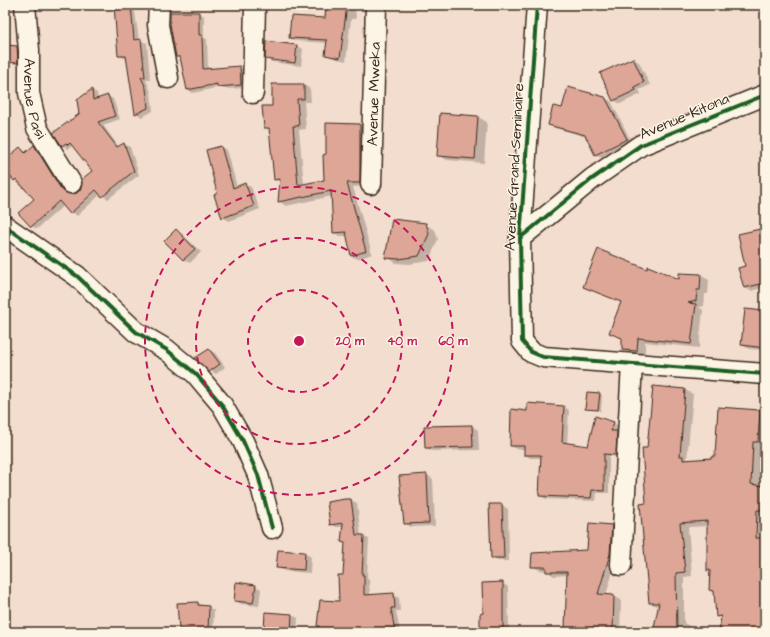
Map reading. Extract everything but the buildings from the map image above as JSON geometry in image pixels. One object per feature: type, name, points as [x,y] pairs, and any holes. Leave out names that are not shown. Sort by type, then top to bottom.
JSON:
[{"type":"street","name":"Avenue Pasi","points":[[25,5],[29,50],[29,93],[37,128],[71,182]]},
{"type":"street","points":[[158,5],[158,25],[168,78]]},
{"type":"street","points":[[253,93],[255,5]]},
{"type":"street","name":"Avenue Mweka","points":[[371,184],[376,5]]},
{"type":"street","name":"Avenue Grand Seminaire","points":[[537,5],[520,238],[522,341],[531,352],[543,357],[632,364]]},
{"type":"street","name":"Avenue Kitona","points":[[520,238],[592,179],[641,145],[765,95]]},
{"type":"street","points":[[5,226],[77,276],[136,332],[167,350],[196,374],[222,405],[243,441],[258,475],[272,528]]},
{"type":"street","points":[[621,565],[632,364],[765,374]]},
{"type":"cycle path","points":[[537,5],[520,238],[522,341],[531,352],[543,357],[765,374]]},
{"type":"cycle path","points":[[520,238],[592,179],[641,145],[765,95]]},
{"type":"cycle path","points":[[5,226],[77,276],[136,332],[167,350],[196,374],[222,405],[243,441],[258,475],[272,528]]}]
